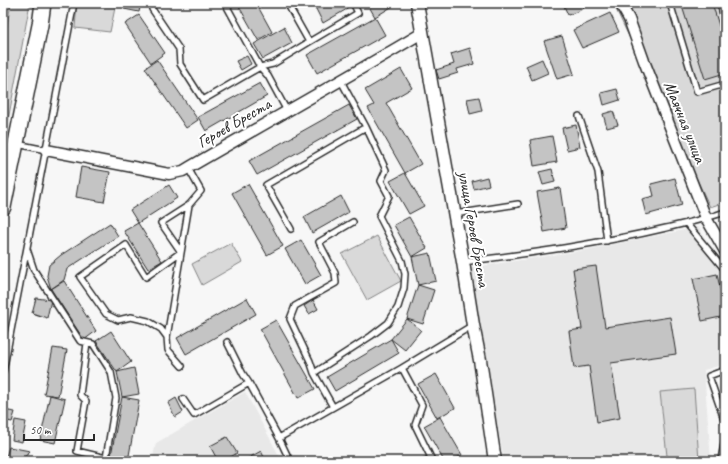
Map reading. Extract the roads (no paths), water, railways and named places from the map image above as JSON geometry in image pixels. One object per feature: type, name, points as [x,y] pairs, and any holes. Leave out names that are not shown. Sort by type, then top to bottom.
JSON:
[{"type":"main road","points":[[3,207],[43,3]]},
{"type":"street","name":"улица Героев Бреста","points":[[417,3],[480,360],[495,461]]},
{"type":"street","name":"Маячная улица","points":[[622,5],[629,19],[644,62],[706,218],[725,251]]},
{"type":"street","name":"Героев Бреста","points":[[46,150],[169,174],[183,172],[422,33]]},
{"type":"lane","points":[[3,372],[74,3]]},
{"type":"lane","points":[[153,3],[152,9],[179,49],[180,64],[203,100],[260,67],[273,64],[358,13],[352,3]]},
{"type":"lane","points":[[225,3],[260,67],[268,76],[287,111]]},
{"type":"lane","points":[[287,3],[309,42]]},
{"type":"lane","points":[[622,5],[636,3]]},
{"type":"lane","points":[[670,3],[697,92],[725,84]]},
{"type":"lane","points":[[720,3],[725,22]]},
{"type":"lane","points":[[314,373],[371,336],[388,323],[398,307],[404,288],[405,274],[402,261],[379,216],[389,196],[381,181],[386,170],[366,127],[341,81]]},
{"type":"lane","points":[[579,116],[598,172],[607,241]]},
{"type":"lane","points":[[291,229],[266,185],[366,127]]},
{"type":"lane","points":[[16,144],[46,150]]},
{"type":"lane","points":[[181,252],[161,222],[189,205],[201,191],[188,168]]},
{"type":"lane","points":[[454,215],[518,204]]},
{"type":"lane","points":[[182,366],[168,350],[167,337],[189,205]]},
{"type":"lane","points":[[463,262],[607,241],[686,223],[725,212]]},
{"type":"lane","points":[[333,407],[314,373],[310,361],[290,319],[295,306],[336,284],[336,273],[319,242],[353,222]]},
{"type":"lane","points":[[686,223],[725,270]]},
{"type":"lane","points":[[167,337],[161,329],[148,320],[131,317],[118,320],[106,314],[80,277],[126,245],[146,277],[181,252]]},
{"type":"lane","points":[[27,250],[34,270],[80,341],[93,344],[111,372],[116,398],[106,458],[77,451],[86,401],[80,395],[88,343]]},
{"type":"lane","points":[[279,438],[402,368],[473,325]]},
{"type":"lane","points":[[227,342],[242,374],[249,383],[290,461]]},
{"type":"lane","points":[[402,368],[422,405],[414,425],[431,458],[424,461]]},
{"type":"lane","points":[[725,370],[709,376],[725,422]]},
{"type":"lane","points":[[183,399],[194,415],[249,383]]},
{"type":"lane","points":[[721,459],[725,439]]}]
